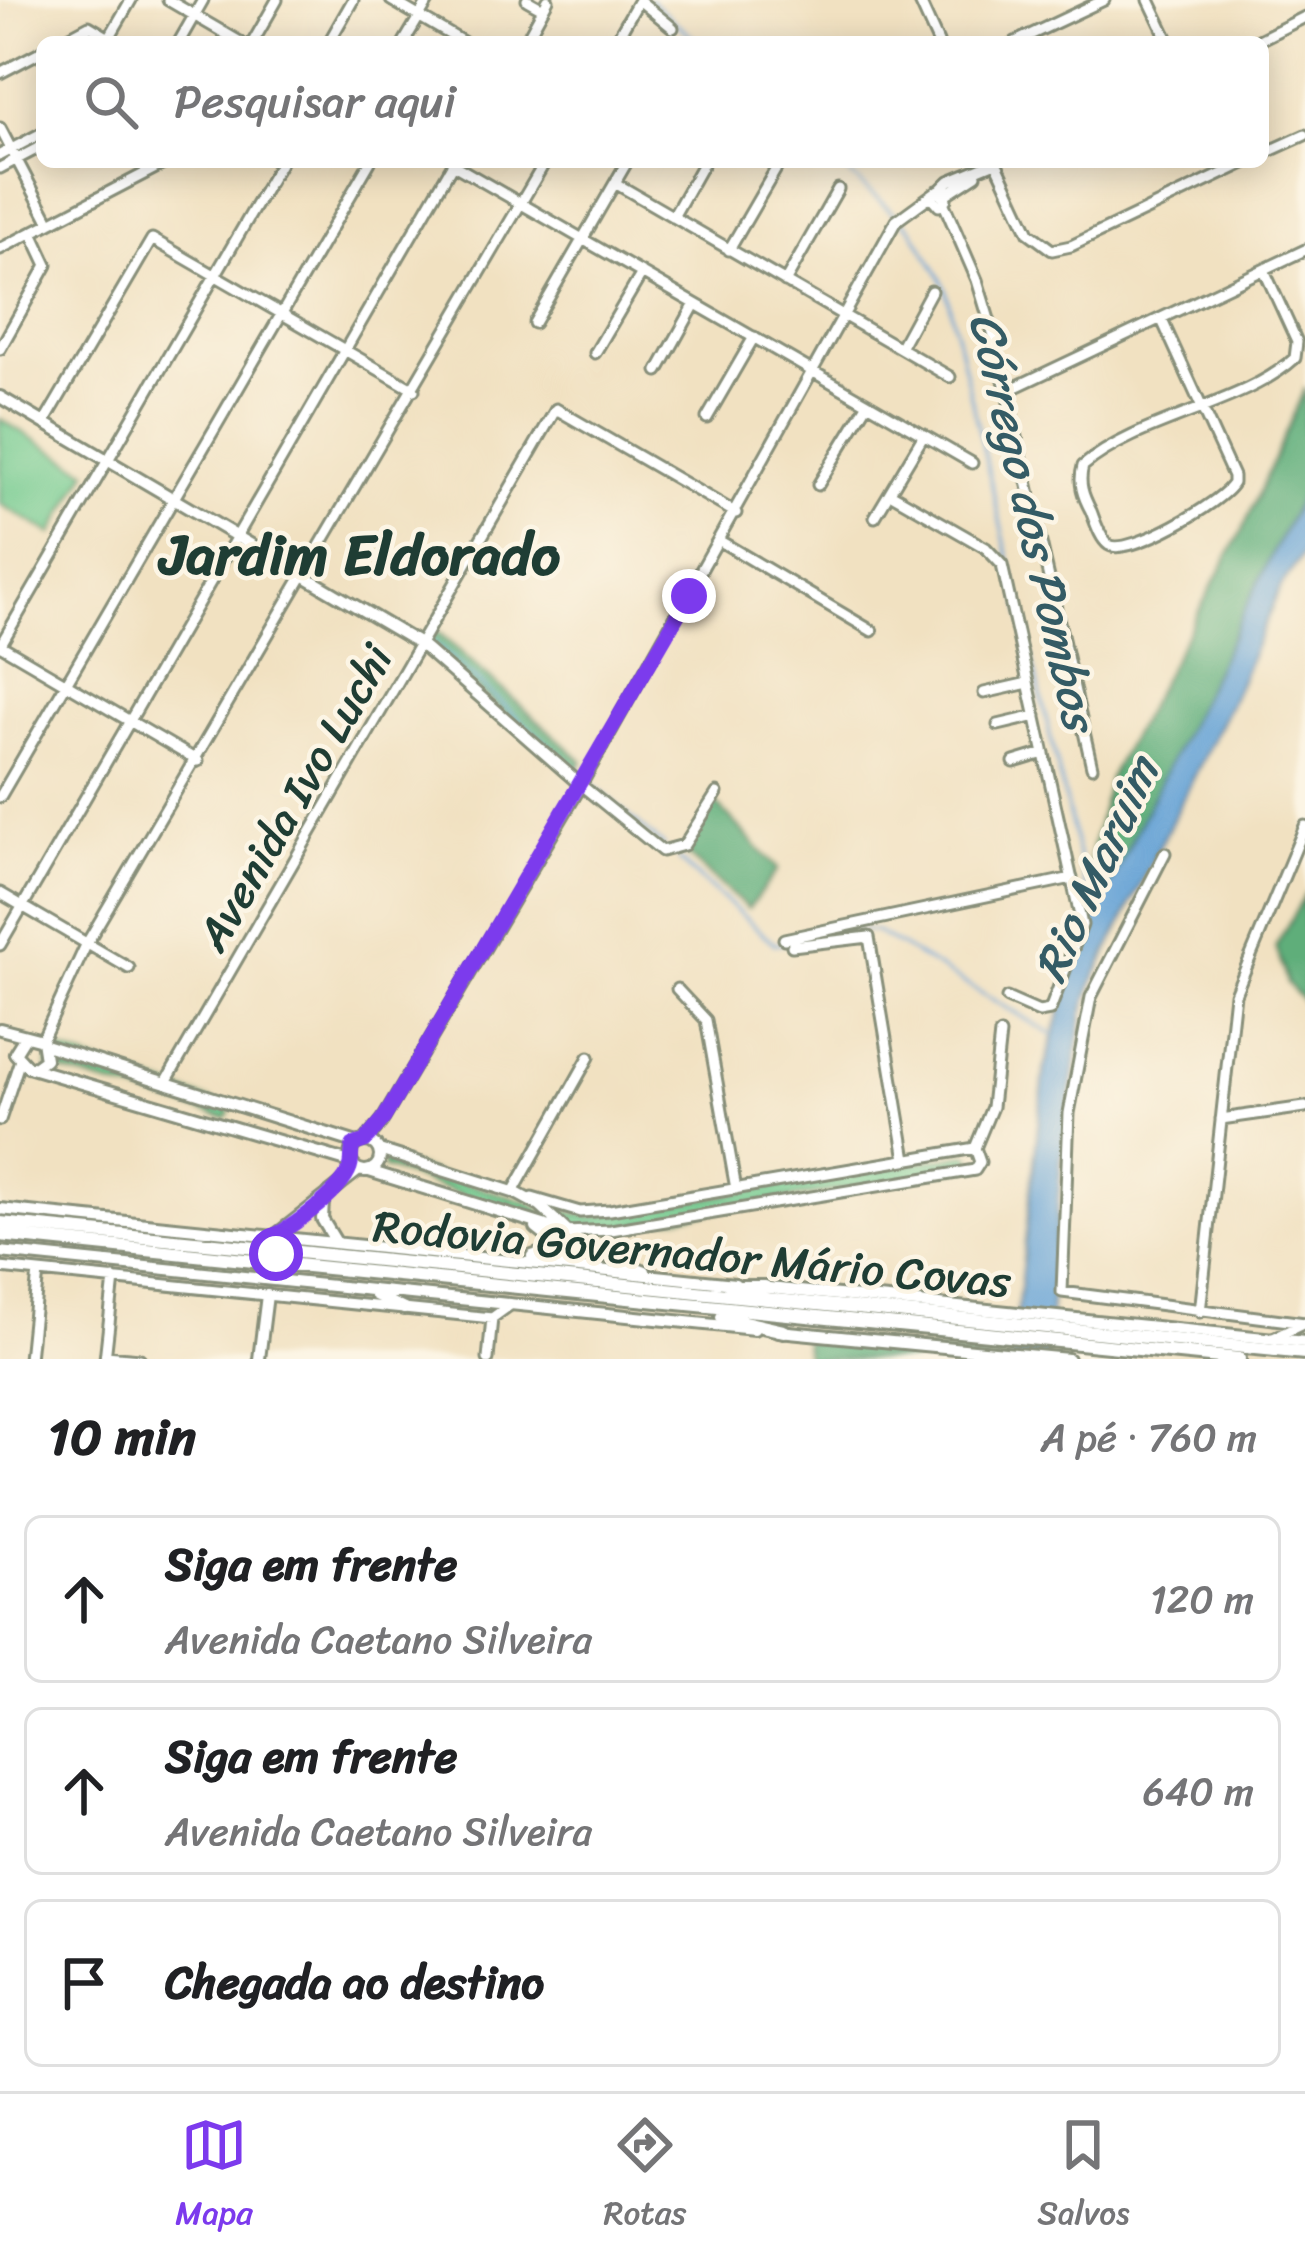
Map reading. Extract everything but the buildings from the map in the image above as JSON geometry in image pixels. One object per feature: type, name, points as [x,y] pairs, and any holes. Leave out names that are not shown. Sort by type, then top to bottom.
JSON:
[{"type":"highway","name":"Rodovia Governador Mário Covas","points":[[0,1223],[1005,1314],[1305,1353]]},
{"type":"highway","name":"Rodovia Governador Mário Covas","points":[[0,1235],[278,1250],[680,1306],[1239,1359]]},
{"type":"highway","points":[[666,1283],[765,1287]]},
{"type":"highway","points":[[680,1306],[784,1331]]},
{"type":"main road","points":[[0,397],[420,644],[581,785],[357,1167],[278,1250],[268,1281]]},
{"type":"main road","points":[[0,1029],[37,1037],[514,1193],[540,1206],[584,1247],[666,1283]]},
{"type":"main road","points":[[24,1067],[45,1059],[37,1037]]},
{"type":"main road","points":[[24,1067],[16,1047],[37,1037]]},
{"type":"main road","points":[[0,1056],[566,1232]]},
{"type":"main road","points":[[222,1125],[234,1115],[228,1102]]},
{"type":"main road","points":[[357,1167],[377,1165],[369,1145]]},
{"type":"main road","points":[[323,1200],[322,1219],[336,1242]]},
{"type":"main road","points":[[0,1209],[278,1250],[336,1242],[666,1283]]},
{"type":"main road","points":[[481,1258],[541,1257],[553,1249],[544,1233],[500,1213]]},
{"type":"main road","points":[[278,1250],[278,1270],[290,1283]]},
{"type":"main road","points":[[0,1260],[38,1256],[1068,1359]]},
{"type":"main road","points":[[765,1287],[1005,1314]]},
{"type":"main road","points":[[367,1291],[404,1309]]},
{"type":"main road","points":[[260,1359],[267,1295]]},
{"type":"main road","points":[[1075,1322],[1305,1342]]},
{"type":"street","points":[[115,36],[131,0]]},
{"type":"street","points":[[168,0],[231,36]]},
{"type":"street","points":[[182,36],[203,0]]},
{"type":"street","points":[[256,36],[277,0]]},
{"type":"street","points":[[332,36],[353,0]]},
{"type":"street","points":[[391,0],[453,36]]},
{"type":"street","points":[[407,36],[429,0]]},
{"type":"street","points":[[527,0],[545,5],[528,36]]},
{"type":"street","points":[[618,36],[639,0],[673,28]]},
{"type":"street","points":[[919,0],[935,36]]},
{"type":"street","points":[[1028,36],[1104,0]]},
{"type":"street","points":[[1149,0],[1166,36]]},
{"type":"street","points":[[1267,36],[1305,17]]},
{"type":"street","points":[[70,36],[89,26],[106,36]]},
{"type":"street","points":[[0,73],[36,54]]},
{"type":"street","points":[[0,128],[9,154],[50,223]]},
{"type":"street","points":[[1269,151],[1305,135]]},
{"type":"street","points":[[0,168],[9,154],[36,137]]},
{"type":"street","points":[[0,249],[155,168]]},
{"type":"street","points":[[198,760],[0,645],[278,168]]},
{"type":"street","points":[[0,797],[367,168]]},
{"type":"street","points":[[0,945],[449,168]]},
{"type":"street","points":[[461,168],[973,463]]},
{"type":"street","points":[[37,1037],[87,943],[541,168]]},
{"type":"street","points":[[534,323],[624,168]]},
{"type":"street","points":[[673,217],[701,168]]},
{"type":"street","points":[[729,250],[777,168]]},
{"type":"street","points":[[717,794],[684,845],[662,851],[581,785],[896,221],[986,168]]},
{"type":"street","points":[[998,168],[1024,225],[1046,248],[1071,247],[1224,168]]},
{"type":"street","points":[[615,183],[950,376]]},
{"type":"street","points":[[785,282],[838,189]]},
{"type":"street","points":[[940,197],[977,280],[1007,392],[1092,767]]},
{"type":"street","points":[[0,350],[46,269],[32,232]]},
{"type":"street","points":[[44,423],[152,239],[414,390]]},
{"type":"street","points":[[1007,392],[1305,250]]},
{"type":"street","points":[[1161,318],[1201,406],[1233,476],[1229,491],[1132,546],[1116,547],[1104,539],[1080,475],[1091,459],[1201,406],[1295,358],[1298,342],[1264,270]]},
{"type":"street","points":[[595,353],[642,273]]},
{"type":"street","points":[[900,348],[932,291]]},
{"type":"street","points":[[658,371],[695,304]]},
{"type":"street","points":[[706,418],[754,338]]},
{"type":"street","points":[[818,485],[868,403]]},
{"type":"street","name":"Avenida Ivo Luchi","points":[[166,1082],[556,410],[736,513]]},
{"type":"street","points":[[875,517],[924,436]]},
{"type":"street","points":[[890,493],[999,561],[1036,716],[1082,925],[1054,1003],[1039,1012],[1007,998]]},
{"type":"street","points":[[720,541],[872,631]]},
{"type":"street","points":[[984,692],[1028,683]]},
{"type":"street","points":[[998,725],[1036,716]]},
{"type":"street","points":[[1014,762],[1044,754]]},
{"type":"street","points":[[1200,1312],[1234,994],[1305,826]]},
{"type":"street","points":[[1165,853],[1091,997],[1070,1113],[1062,1292],[1305,1323]]},
{"type":"street","points":[[788,943],[871,930],[1072,878]]},
{"type":"street","points":[[0,892],[129,968]]},
{"type":"street","points":[[871,930],[907,1159]]},
{"type":"street","points":[[677,989],[706,1020],[736,1189]]},
{"type":"street","points":[[566,1232],[611,1230],[975,1170],[980,1162],[975,1148],[992,1107],[1000,1034]]},
{"type":"street","points":[[589,1057],[514,1193],[587,1212],[975,1148]]},
{"type":"street","points":[[0,1120],[24,1067]]},
{"type":"street","points":[[1221,1120],[1305,1107]]},
{"type":"street","points":[[611,1230],[605,1245],[616,1260]]},
{"type":"street","points":[[0,1260],[38,1272],[492,1318],[510,1305]]},
{"type":"street","points":[[29,1359],[38,1272]]},
{"type":"street","points":[[114,1280],[105,1357],[140,1359]]},
{"type":"street","points":[[488,1359],[492,1318]]},
{"type":"street","points":[[1274,1338],[1305,1323]]},
{"type":"green space","points":[[1305,388],[1305,487],[1102,901],[1090,858],[1109,778],[1245,525]]},
{"type":"green space","points":[[0,419],[88,471],[52,534],[0,504]]},
{"type":"green space","points":[[436,630],[583,761],[575,774],[425,646]]},
{"type":"green space","points":[[715,802],[778,869],[748,909],[685,853]]},
{"type":"green space","points":[[1305,895],[1305,1003],[1287,983],[1276,946]]},
{"type":"green space","points":[[52,1048],[224,1105],[230,1112],[226,1118],[47,1067]]},
{"type":"green space","points":[[967,1154],[973,1159],[968,1168],[622,1227],[568,1230],[549,1208],[593,1217]]},
{"type":"green space","points":[[386,1158],[532,1204],[561,1229],[383,1167]]},
{"type":"green space","points":[[805,1340],[1010,1358],[1010,1359],[807,1359]]},
{"type":"water","points":[[1305,487],[1305,551],[1280,588],[1233,698],[1093,981],[1083,1013],[1061,1160],[1047,1359],[1012,1359],[1045,1065],[1073,972],[1102,901]]},
{"type":"waterway","name":"Córrego dos Pombos","points":[[650,0],[691,36]]},
{"type":"waterway","name":"Córrego dos Pombos","points":[[843,168],[911,228],[945,286],[1095,927]]},
{"type":"waterway","points":[[433,642],[579,772]]},
{"type":"waterway","points":[[594,786],[664,846]]},
{"type":"waterway","points":[[678,860],[775,944],[783,944]]},
{"type":"waterway","points":[[851,929],[877,932],[1053,1035]]},
{"type":"district","name":"Jardim Eldorado","points":[[360,554]]},
{"type":"route","points":[[276,1254],[273,1236],[293,1226],[340,1182],[351,1164],[353,1145],[365,1141],[384,1118],[689,596]]},
{"type":"water label","name":"Rio Maruim","points":[[1095,869]]}]
